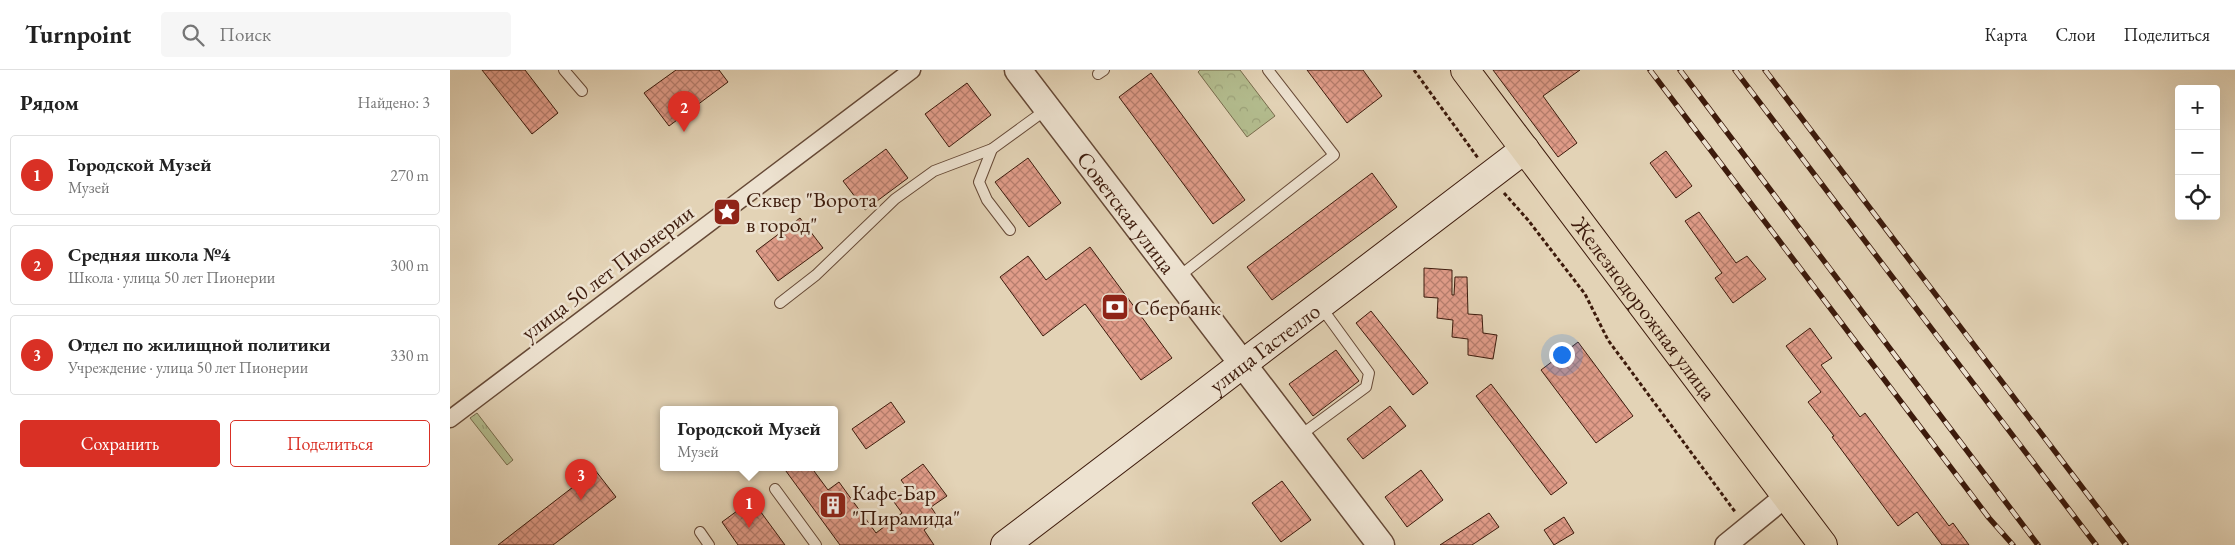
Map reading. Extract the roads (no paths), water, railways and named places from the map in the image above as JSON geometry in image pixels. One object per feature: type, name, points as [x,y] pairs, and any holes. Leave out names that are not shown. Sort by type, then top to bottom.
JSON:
[{"type":"main road","name":"Железнодорожная улица","points":[[1465,70],[1822,545]]},
{"type":"main road","name":"улица Гастелло","points":[[1005,545],[1525,149]]},
{"type":"street","name":"улица 50 лет Пионерии","points":[[450,419],[912,70]]},
{"type":"street","name":"Советская улица","points":[[1018,70],[1297,438],[1381,545]]},
{"type":"street","points":[[1726,545],[1786,496]]},
{"type":"lane","points":[[564,70],[582,91]]},
{"type":"lane","points":[[1176,278],[1334,155],[1268,70]]},
{"type":"lane","points":[[780,303],[816,275],[895,199],[934,171],[992,149],[1047,109]]},
{"type":"lane","points":[[992,149],[979,182],[987,200],[1010,230]]},
{"type":"lane","points":[[1297,438],[1366,387],[1369,380],[1369,373],[1320,306]]},
{"type":"lane","points":[[775,489],[816,545]]},
{"type":"lane","points":[[700,532],[709,545]]},
{"type":"railway","points":[[1650,70],[1989,518],[2013,545]]},
{"type":"railway","points":[[1680,70],[2038,545]]},
{"type":"railway","points":[[1735,70],[2096,545]]},
{"type":"railway","points":[[1765,70],[2126,545]]},
{"type":"place","name":"Средняя школа №4","points":[[684,132]]},
{"type":"place","name":"Сквер \"Ворота в город\"","points":[[727,212]]},
{"type":"place","name":"Сбербанк","points":[[1115,307]]},
{"type":"place","name":"Отдел по жилищной политики","points":[[581,500]]},
{"type":"place","name":"Кафе-Бар \"Пирамида\"","points":[[833,505]]},
{"type":"place","name":"Городской Музей","points":[[749,528]]}]
